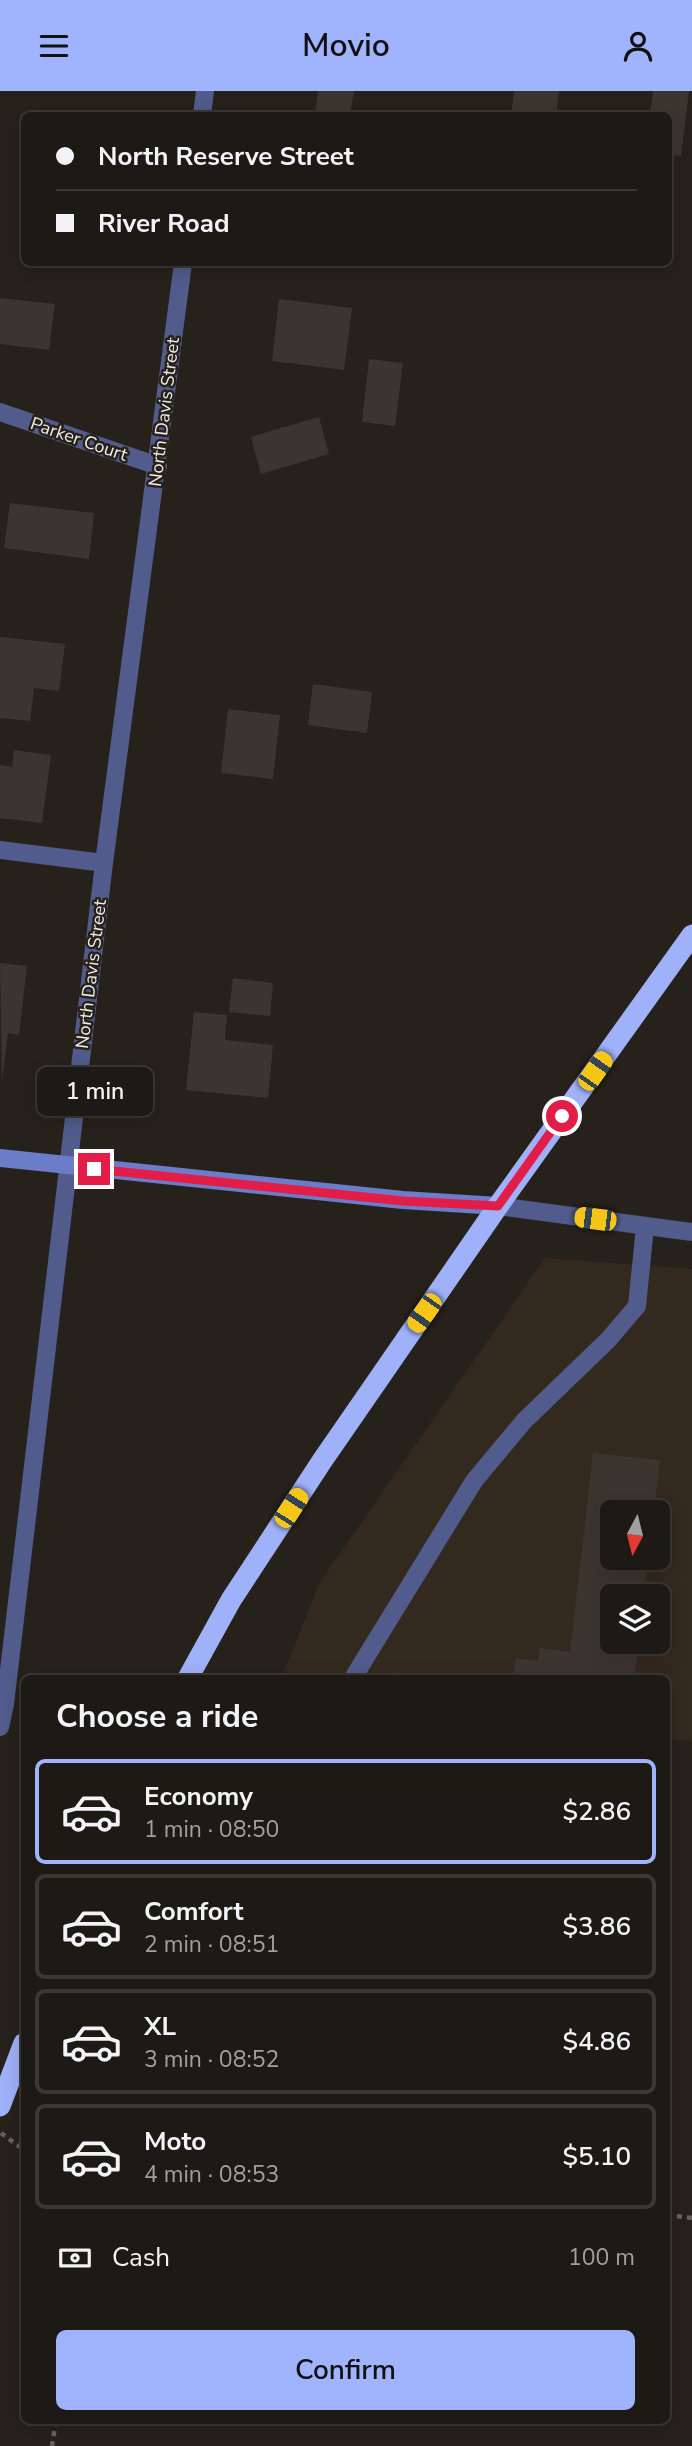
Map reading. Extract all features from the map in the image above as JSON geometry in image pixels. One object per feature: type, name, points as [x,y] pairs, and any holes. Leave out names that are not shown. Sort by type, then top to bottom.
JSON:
[{"type":"highway","points":[[190,1675],[230,1600],[322,1461],[498,1206],[692,935]]},
{"type":"highway","points":[[0,2106],[21,2051]]},
{"type":"street","points":[[202,112],[205,91]]},
{"type":"street","name":"North Davis Street","points":[[0,1727],[7,1691],[104,863],[183,266]]},
{"type":"street","name":"Parker Court","points":[[0,412],[158,466]]},
{"type":"street","points":[[0,850],[104,863]]},
{"type":"street","points":[[0,1158],[403,1201],[498,1206],[692,1232]]},
{"type":"street","points":[[355,1675],[474,1481],[524,1422],[608,1340],[637,1306],[645,1227]]},
{"type":"path","points":[[0,2133],[21,2148]]},
{"type":"path","points":[[670,2214],[692,2218]]},
{"type":"path","points":[[52,2446],[55,2424]]},
{"type":"shaded area","points":[[545,1258],[692,1269],[692,1741],[670,1739],[670,1675],[282,1675],[320,1582]]},
{"type":"building","points":[[318,91],[354,91],[350,112],[315,112]]},
{"type":"building","points":[[514,91],[559,91],[556,112],[511,112]]},
{"type":"building","points":[[653,91],[689,91],[681,156],[672,155],[672,112],[650,112]]},
{"type":"building","points":[[0,298],[55,304],[49,350],[0,344]]},
{"type":"building","points":[[279,299],[352,308],[344,370],[272,361]]},
{"type":"building","points":[[369,359],[403,363],[395,426],[362,422]]},
{"type":"building","points":[[319,417],[329,454],[261,474],[251,437]]},
{"type":"building","points":[[10,503],[94,513],[89,559],[4,548]]},
{"type":"building","points":[[0,637],[65,644],[59,691],[34,688],[30,721],[0,718]]},
{"type":"building","points":[[313,684],[372,692],[367,733],[308,725]]},
{"type":"building","points":[[228,709],[280,715],[273,779],[221,773]]},
{"type":"building","points":[[14,750],[51,755],[42,823],[0,818],[0,765],[12,767]]},
{"type":"building","points":[[0,963],[27,966],[19,1035],[8,1033],[2,1081]]},
{"type":"building","points":[[233,978],[273,983],[270,1016],[229,1012]]},
{"type":"building","points":[[194,1012],[227,1015],[225,1040],[273,1045],[268,1098],[186,1090]]},
{"type":"building","points":[[593,1453],[660,1460],[655,1500],[600,1500],[600,1570],[647,1570],[645,1584],[600,1584],[600,1654],[637,1654],[634,1675],[513,1675],[516,1658],[538,1661],[540,1648],[570,1652]]},
{"type":"building","points":[[392,1672],[415,1675],[392,1675]]},
{"type":"route","points":[[94,1169],[403,1201],[498,1206],[562,1116]]}]
